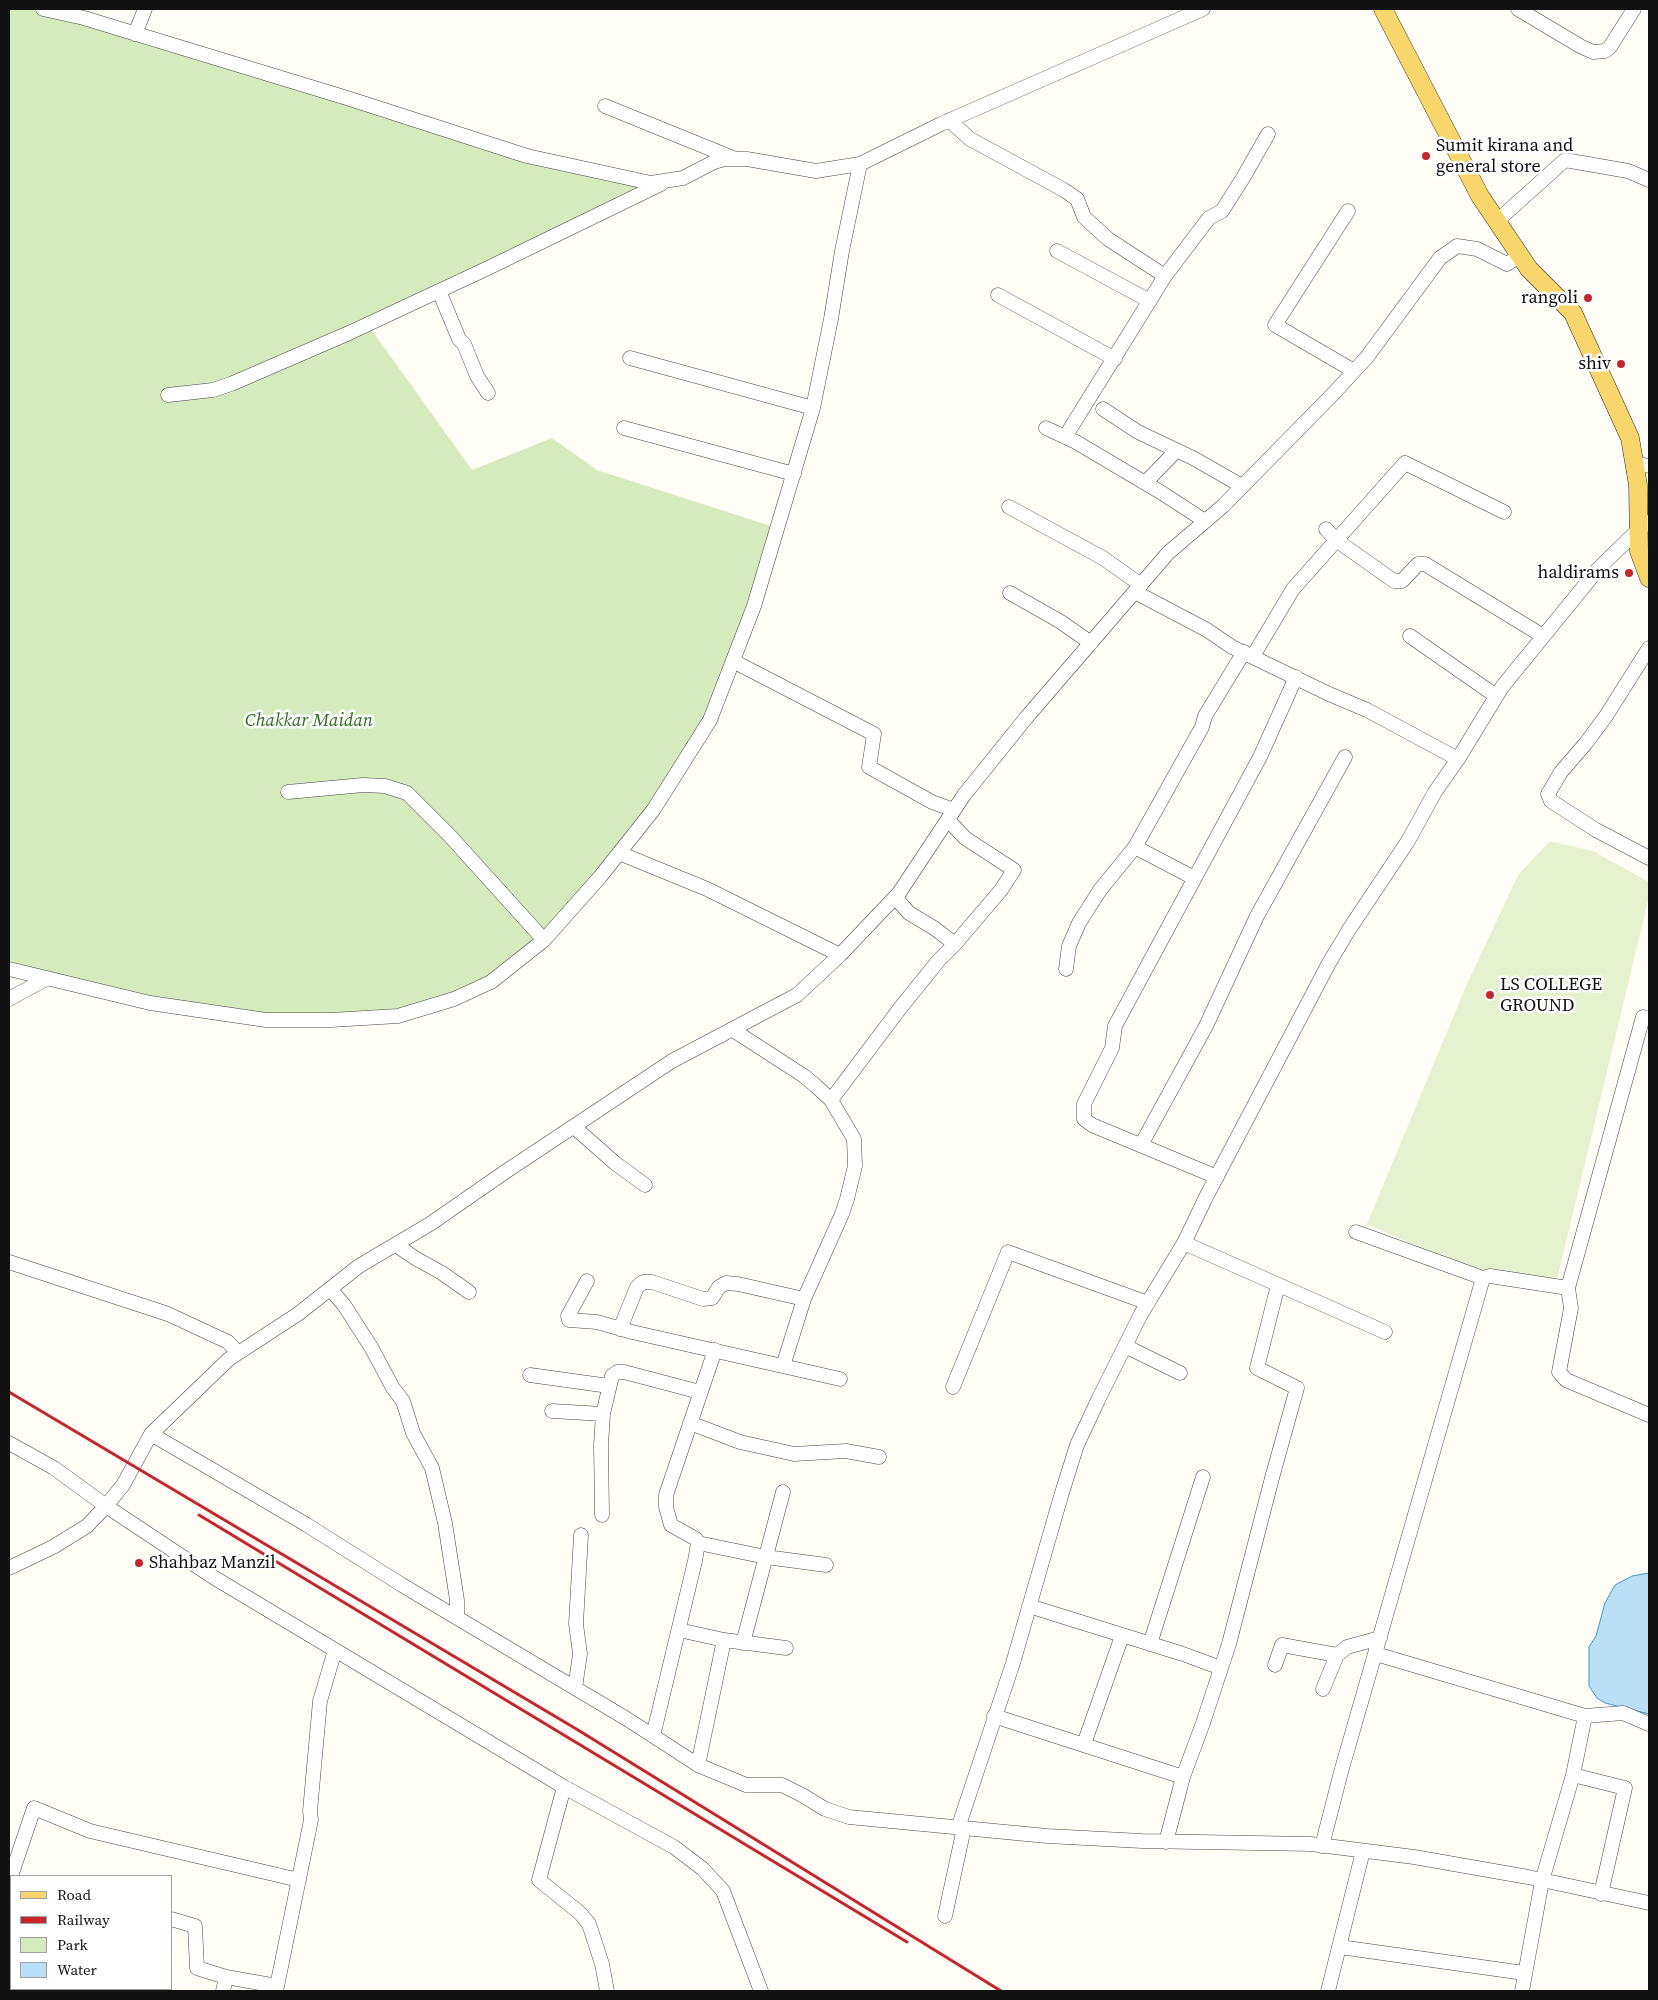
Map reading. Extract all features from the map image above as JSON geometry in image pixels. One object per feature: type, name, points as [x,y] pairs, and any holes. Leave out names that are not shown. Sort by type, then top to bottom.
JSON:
[{"type":"main road","points":[[1383,9],[1480,196],[1529,269],[1573,313],[1642,465],[1638,485],[1644,525],[1639,551],[1649,578]]},
{"type":"street","points":[[43,9],[84,18],[347,98],[527,156],[651,183],[682,178],[714,162],[725,159],[747,159],[816,171],[860,164],[948,120],[1203,9]]},
{"type":"street","points":[[136,34],[145,9]]},
{"type":"street","points":[[1518,9],[1587,50],[1599,52],[1610,47],[1634,9]]},
{"type":"street","points":[[605,106],[736,159]]},
{"type":"street","points":[[948,120],[970,139],[1077,199],[1084,217],[1108,239],[1165,276]]},
{"type":"street","points":[[1065,437],[1165,276],[1209,218],[1222,211],[1268,134]]},
{"type":"street","points":[[1497,221],[1565,160],[1628,171],[1649,180]]},
{"type":"street","points":[[9,970],[150,1002],[266,1020],[331,1020],[388,1017],[398,1016],[454,999],[491,982],[544,940],[654,808],[710,720],[754,606],[813,408],[860,164]]},
{"type":"street","points":[[168,395],[212,390],[232,384],[349,334],[666,181]]},
{"type":"street","points":[[1348,211],[1276,325],[1354,371]]},
{"type":"street","points":[[9,1568],[53,1547],[87,1526],[123,1485],[151,1434],[238,1353],[298,1314],[359,1266],[430,1224],[672,1061],[797,995],[840,955],[895,897],[964,795],[1026,718],[1168,553],[1206,521],[1242,486],[1367,357],[1440,258],[1457,246],[1477,249],[1507,264],[1519,256]]},
{"type":"street","points":[[1057,251],[1150,301]]},
{"type":"street","points":[[439,291],[459,339],[464,344],[477,376],[488,393]]},
{"type":"street","points":[[998,295],[1115,359]]},
{"type":"street","points":[[630,358],[813,408]]},
{"type":"street","points":[[1103,410],[1138,432],[1193,458],[1242,486]]},
{"type":"street","points":[[624,428],[794,474]]},
{"type":"street","points":[[1046,428],[1145,483],[1206,521]]},
{"type":"street","points":[[1145,483],[1176,451]]},
{"type":"street","points":[[1066,969],[1069,946],[1079,923],[1100,890],[1136,847],[1202,727],[1205,716],[1290,594],[1405,463],[1504,512]]},
{"type":"street","points":[[1009,507],[1103,558],[1138,589],[1232,647],[1329,694],[1367,710],[1458,759]]},
{"type":"street","points":[[945,1916],[961,1828],[1029,1606],[1060,1496],[1077,1445],[1125,1346],[1148,1303],[1184,1244],[1217,1177],[1329,964],[1350,928],[1408,841],[1435,792],[1458,759],[1502,687],[1599,568],[1644,525]]},
{"type":"street","points":[[1326,528],[1336,540],[1394,581],[1402,581],[1418,564],[1425,564],[1543,636]]},
{"type":"street","points":[[1010,593],[1061,622],[1091,643]]},
{"type":"street","points":[[1410,636],[1496,696]]},
{"type":"street","points":[[1649,648],[1606,716],[1561,772],[1548,794],[1552,801],[1596,830],[1649,858]]},
{"type":"street","points":[[733,661],[874,734],[869,767],[932,802],[951,815],[964,838],[1014,870],[1001,890],[939,960],[901,1007],[831,1100]]},
{"type":"street","points":[[1217,1177],[1092,1125],[1084,1118],[1084,1104],[1112,1048],[1115,1026],[1260,757],[1296,677]]},
{"type":"street","points":[[1141,1145],[1206,1026],[1257,916],[1346,757]]},
{"type":"street","points":[[288,792],[363,785],[385,786],[407,793],[456,843],[544,940]]},
{"type":"street","points":[[1136,847],[1194,878]]},
{"type":"street","points":[[618,853],[707,889],[840,955]]},
{"type":"street","points":[[895,897],[909,913],[934,928],[955,944]]},
{"type":"street","points":[[9,999],[46,979]]},
{"type":"street","points":[[9,988],[24,992]]},
{"type":"street","points":[[1649,1019],[1643,1017],[1568,1288],[1571,1308],[1558,1372],[1566,1380],[1649,1414]]},
{"type":"street","points":[[733,1030],[804,1076],[831,1100],[854,1139],[855,1166],[842,1214],[804,1299],[783,1366]]},
{"type":"street","points":[[574,1127],[615,1163],[645,1185]]},
{"type":"street","points":[[1356,1232],[1483,1278],[1490,1276],[1568,1288]]},
{"type":"street","points":[[396,1244],[470,1292]]},
{"type":"street","points":[[1184,1244],[1385,1332]]},
{"type":"street","points":[[953,1387],[1008,1252],[1148,1303]]},
{"type":"street","points":[[9,1262],[168,1314],[228,1342],[238,1353]]},
{"type":"street","points":[[1322,1846],[1341,1772],[1483,1278]]},
{"type":"street","points":[[588,1281],[568,1316],[569,1320],[597,1322],[620,1329],[840,1379]]},
{"type":"street","points":[[620,1329],[637,1287],[643,1282],[652,1282],[703,1299],[712,1298],[719,1287],[726,1283],[804,1299]]},
{"type":"street","points":[[1166,1842],[1183,1777],[1204,1723],[1229,1644],[1272,1478],[1298,1388],[1257,1368],[1278,1285]]},
{"type":"street","points":[[330,1289],[344,1305],[371,1347],[393,1388],[403,1401],[413,1434],[432,1468],[445,1523],[457,1600],[457,1618]]},
{"type":"street","points":[[1125,1346],[1180,1373]]},
{"type":"street","points":[[715,1350],[666,1495],[666,1507],[671,1525],[696,1539],[698,1543],[826,1565]]},
{"type":"street","points":[[602,1515],[601,1445],[603,1414],[612,1376],[617,1372],[624,1372],[700,1392]]},
{"type":"street","points":[[530,1375],[609,1386]]},
{"type":"street","points":[[552,1411],[603,1414]]},
{"type":"street","points":[[690,1423],[740,1442],[794,1454],[846,1451],[879,1457]]},
{"type":"street","points":[[151,1434],[307,1525],[698,1765],[746,1785],[782,1785],[825,1809],[849,1817],[1047,1836],[1166,1842],[1322,1846],[1414,1857],[1649,1903]]},
{"type":"street","points":[[9,1443],[54,1468],[106,1506],[213,1577],[564,1788],[674,1847],[703,1869],[723,1891],[761,1991]]},
{"type":"street","points":[[1150,1644],[1203,1478]]},
{"type":"street","points":[[743,1642],[783,1492]]},
{"type":"street","points":[[575,1688],[580,1654],[576,1624],[581,1535]]},
{"type":"street","points":[[653,1736],[698,1543]]},
{"type":"street","points":[[1029,1606],[1221,1668]]},
{"type":"street","points":[[679,1630],[724,1640],[786,1648]]},
{"type":"street","points":[[1084,1744],[1122,1636]]},
{"type":"street","points":[[1323,1690],[1337,1655],[1347,1647],[1380,1638]]},
{"type":"street","points":[[698,1765],[724,1640]]},
{"type":"street","points":[[1275,1665],[1282,1645],[1337,1655]]},
{"type":"street","points":[[172,1919],[195,1926],[197,1968],[225,1984],[276,1989],[311,1820],[310,1811],[320,1701],[335,1650]]},
{"type":"street","points":[[1376,1654],[1585,1716],[1623,1713],[1649,1724]]},
{"type":"street","points":[[994,1716],[1183,1777]]},
{"type":"street","points":[[1522,1991],[1542,1881],[1573,1775],[1585,1716]]},
{"type":"street","points":[[1573,1775],[1625,1788],[1601,1894]]},
{"type":"street","points":[[564,1788],[539,1880],[580,1913],[589,1924],[602,1964],[607,1991]]},
{"type":"street","points":[[11,1875],[34,1808],[90,1831],[299,1880]]},
{"type":"street","points":[[1328,1991],[1364,1851]]},
{"type":"street","points":[[1340,1947],[1524,1972]]},
{"type":"green space","name":"Chakkar Maidan","points":[[9,9],[45,9],[527,156],[651,183],[368,325],[472,470],[552,438],[597,470],[777,528],[710,720],[600,877],[491,982],[398,1016],[266,1020],[9,969]]},
{"type":"green space","points":[[1550,841],[1593,851],[1649,882],[1649,897],[1555,1288],[1460,1265],[1367,1224],[1466,986],[1518,875]]},
{"type":"water","points":[[1649,1573],[1649,1714],[1605,1703],[1597,1698],[1589,1686],[1589,1647],[1596,1636],[1605,1603],[1615,1585],[1632,1576]]},
{"type":"railway","points":[[9,1392],[578,1730],[1001,1991]]},
{"type":"railway","points":[[199,1515],[907,1942]]},
{"type":"place","name":"Sumit kirana and general store","points":[[1426,156]]},
{"type":"place","name":"rangoli","points":[[1588,298]]},
{"type":"place","name":"shiv","points":[[1621,364]]},
{"type":"place","name":"haldirams","points":[[1629,573]]},
{"type":"place","name":"LS COLLEGE GROUND","points":[[1490,995]]},
{"type":"place","name":"Shahbaz Manzil","points":[[139,1563]]}]
